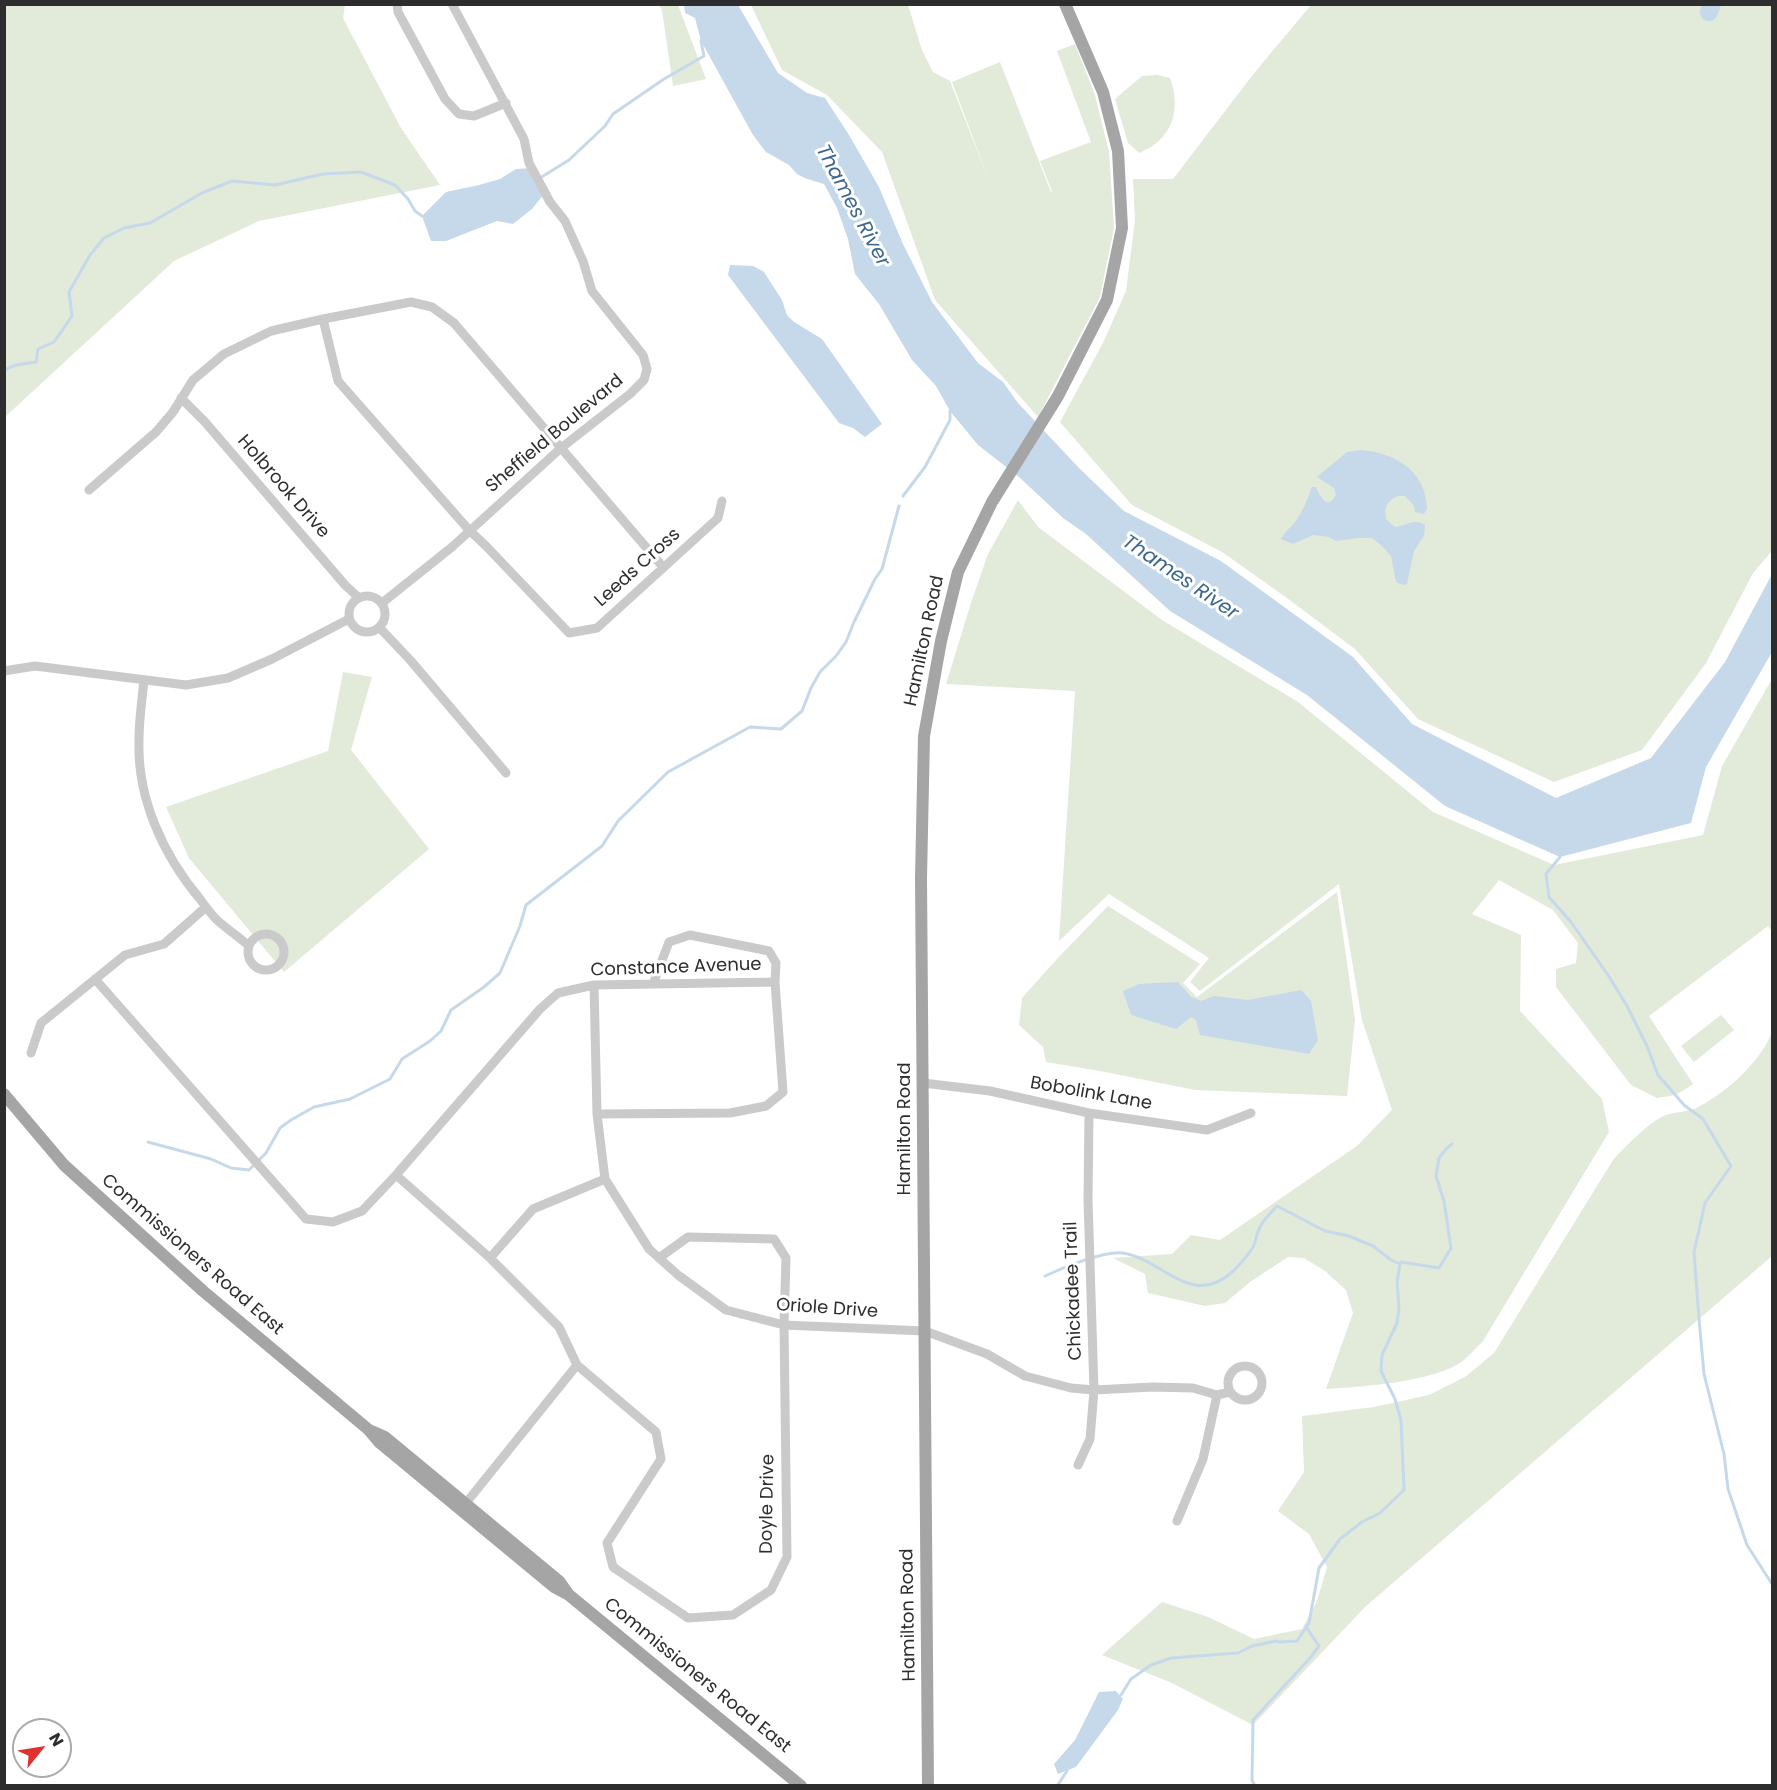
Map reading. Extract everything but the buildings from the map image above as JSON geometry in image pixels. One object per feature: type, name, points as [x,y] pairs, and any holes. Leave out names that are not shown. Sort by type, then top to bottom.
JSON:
[{"type":"main road","name":"Hamilton Road","points":[[928,1785],[921,878],[924,736],[941,641],[958,572],[1002,486],[1058,396],[1107,300],[1122,228],[1118,151],[1103,92],[1065,4]]},
{"type":"main road","name":"Commissioners Road East","points":[[4,1094],[64,1165],[203,1291],[369,1430],[380,1443],[460,1510],[554,1587],[569,1595],[801,1785]]},
{"type":"main road","name":"Commissioners Road East","points":[[369,1430],[385,1437],[466,1503],[560,1581],[569,1595]]},
{"type":"street","points":[[397,4],[398,12],[445,99],[459,114],[474,116],[506,103],[452,4]]},
{"type":"street","name":"Sheffield Boulevard","points":[[382,603],[452,547],[561,448],[630,394],[644,380],[647,369],[643,355],[592,291],[583,261],[565,221],[550,202],[529,163],[524,139],[506,103]]},
{"type":"street","points":[[89,490],[156,432],[173,412],[193,380],[224,354],[271,332],[322,319],[411,302],[432,307],[454,323],[663,567]]},
{"type":"street","points":[[322,319],[339,381],[469,530]]},
{"type":"street","name":"Holbrook Drive","points":[[181,398],[205,422],[345,585],[358,597]]},
{"type":"street","name":"Leeds Cross","points":[[469,530],[569,633],[597,628],[718,518],[722,501]]},
{"type":"street","points":[[363,595],[374,597],[382,603],[385,613],[379,627],[370,632],[359,631],[351,624],[348,614],[351,604],[358,597],[363,595]]},
{"type":"street","points":[[4,670],[35,666],[186,685],[228,678],[272,659],[349,619]]},
{"type":"street","points":[[379,627],[411,661],[506,773]]},
{"type":"street","points":[[144,680],[138,740],[145,794],[152,818],[166,850],[188,884],[216,919],[249,946]]},
{"type":"street","points":[[31,1053],[40,1023],[125,955],[164,944],[206,907]]},
{"type":"street","points":[[653,984],[669,942],[690,935],[769,951],[776,963],[775,982]]},
{"type":"street","name":"Constance Avenue","points":[[95,979],[306,1219],[333,1222],[362,1211],[540,1009],[558,993],[594,985],[775,982],[783,1092],[766,1106],[730,1113],[597,1113]]},
{"type":"street","name":"Oriole Drive","points":[[594,985],[597,1113],[605,1179],[649,1249],[678,1275],[726,1310],[784,1325],[925,1331],[987,1354],[1025,1376],[1071,1388],[1094,1390],[1153,1387],[1193,1388],[1217,1395],[1230,1392]]},
{"type":"street","name":"Bobolink Lane","points":[[923,1083],[990,1091],[1089,1113],[1207,1130],[1251,1113]]},
{"type":"street","name":"Chickadee Trail","points":[[1078,1465],[1090,1438],[1094,1390],[1088,1200],[1089,1113]]},
{"type":"street","name":"Doyle Drive","points":[[396,1175],[490,1258],[559,1327],[577,1365],[656,1432],[661,1459],[607,1543],[613,1567],[688,1618],[733,1615],[771,1590],[787,1557],[784,1325],[786,1258],[774,1239],[688,1237],[659,1258]]},
{"type":"street","points":[[490,1258],[533,1209],[605,1179]]},
{"type":"street","points":[[466,1503],[577,1365]]},
{"type":"street","points":[[1177,1521],[1203,1459],[1217,1395]]},
{"type":"green space","points":[[5,4],[345,5],[343,18],[401,128],[440,185],[259,221],[174,261],[5,417]]},
{"type":"green space","points":[[659,5],[678,5],[706,79],[673,86],[662,10]]},
{"type":"green space","points":[[751,5],[908,5],[922,50],[933,72],[950,81],[990,183],[952,82],[1000,62],[1051,192],[1040,161],[1091,142],[1057,51],[1075,44],[1095,95],[1109,152],[1114,228],[1100,297],[1038,417],[935,300],[882,152],[827,95],[782,70]]},
{"type":"green space","points":[[1311,5],[1772,5],[1772,551],[1753,573],[1706,663],[1642,750],[1554,782],[1418,719],[1355,649],[1287,598],[1222,552],[1132,505],[1060,422],[1103,343],[1126,291],[1135,220],[1133,179],[1173,179],[1255,72]]},
{"type":"green space","points":[[1157,75],[1170,78],[1175,101],[1174,112],[1166,132],[1150,147],[1139,153],[1128,143],[1115,99],[1142,76]]},
{"type":"green space","points":[[1018,500],[1038,527],[1162,620],[1298,702],[1433,812],[1554,865],[1703,835],[1722,766],[1772,679],[1772,932],[1768,926],[1649,1016],[1693,1084],[1676,1095],[1657,1098],[1631,1085],[1556,987],[1556,969],[1576,963],[1578,943],[1553,910],[1499,880],[1472,914],[1521,935],[1520,1011],[1602,1099],[1609,1132],[1483,1341],[1463,1361],[1450,1368],[1416,1379],[1326,1389],[1353,1313],[1346,1290],[1325,1271],[1304,1258],[1288,1257],[1250,1282],[1225,1303],[1205,1306],[1148,1293],[1145,1274],[1113,1258],[1172,1254],[1191,1235],[1220,1240],[1357,1146],[1392,1110],[1362,1020],[1339,884],[1200,991],[1190,982],[1209,958],[1109,894],[1059,941],[1075,691],[946,684],[988,554]]},
{"type":"green space","points":[[343,672],[372,677],[351,750],[429,849],[284,972],[189,858],[166,807],[328,751]]},
{"type":"green space","points":[[1337,892],[1355,1020],[1347,1096],[1195,1090],[1046,1062],[1043,1047],[1019,1025],[1022,998],[1108,906],[1200,964],[1183,983],[1197,997]]},
{"type":"green space","points":[[1721,1015],[1734,1030],[1694,1062],[1681,1046]]},
{"type":"green space","points":[[1772,1032],[1772,1256],[1365,1607],[1253,1725],[1172,1683],[1102,1655],[1162,1602],[1208,1617],[1254,1639],[1302,1629],[1317,1601],[1327,1567],[1309,1534],[1278,1511],[1304,1472],[1302,1416],[1374,1407],[1429,1395],[1465,1377],[1494,1353],[1613,1160],[1659,1118],[1694,1109],[1729,1087],[1759,1055]]},
{"type":"water","name":"Thames River","points":[[684,5],[738,5],[778,73],[807,93],[825,98],[879,187],[903,244],[932,302],[978,363],[1003,382],[1018,403],[1079,468],[1124,511],[1221,561],[1353,657],[1412,724],[1556,798],[1651,758],[1725,662],[1772,574],[1772,652],[1706,767],[1691,823],[1560,857],[1445,806],[1307,695],[1170,611],[1086,534],[1063,518],[1019,477],[978,445],[950,411],[936,386],[912,360],[879,304],[855,274],[848,239],[837,208],[824,184],[797,174],[789,165],[766,152],[753,135],[701,41],[695,18],[685,13]]},
{"type":"water","points":[[532,168],[544,194],[532,209],[513,224],[497,221],[446,241],[431,241],[422,216],[446,192],[500,179],[516,169]]},
{"type":"water","points":[[730,265],[753,266],[764,272],[782,300],[787,315],[794,322],[822,339],[882,424],[865,437],[853,428],[839,423],[728,275]]},
{"type":"water","points":[[1361,450],[1386,455],[1397,460],[1415,474],[1421,484],[1427,509],[1424,514],[1415,512],[1414,506],[1405,496],[1392,499],[1385,510],[1386,519],[1395,527],[1414,522],[1425,525],[1424,536],[1414,551],[1407,584],[1396,582],[1391,556],[1372,538],[1336,541],[1329,537],[1313,535],[1293,544],[1281,539],[1295,522],[1312,487],[1316,487],[1327,502],[1333,500],[1336,495],[1334,488],[1317,477],[1347,452]]},
{"type":"water","points":[[1178,982],[1191,997],[1201,1001],[1214,996],[1248,1000],[1301,990],[1311,1001],[1318,1040],[1309,1054],[1200,1035],[1196,1020],[1191,1017],[1176,1029],[1131,1015],[1123,991],[1139,984]]},
{"type":"water","points":[[1116,1691],[1123,1699],[1118,1710],[1076,1767],[1058,1774],[1054,1764],[1075,1740],[1099,1692]]},
{"type":"waterway","points":[[1709,12],[1712,4]]},
{"type":"waterway","points":[[540,178],[569,160],[605,126],[613,114],[664,79],[704,56],[701,41]]},
{"type":"waterway","points":[[4,370],[16,365],[36,362],[38,349],[54,342],[72,316],[69,292],[90,255],[104,238],[124,228],[150,223],[202,193],[232,181],[275,185],[323,174],[361,172],[395,185],[415,211],[422,216]]},
{"type":"waterway","points":[[903,496],[925,467],[950,420],[950,411]]},
{"type":"waterway","points":[[148,1142],[211,1159],[231,1168],[249,1170],[266,1153],[280,1128],[291,1120],[314,1107],[350,1099],[390,1079],[402,1059],[441,1031],[451,1010],[500,973],[520,926],[526,905],[602,846],[618,821],[668,772],[750,727],[781,729],[802,711],[820,672],[846,642],[875,579],[882,569],[899,506]]},
{"type":"waterway","points":[[1560,857],[1546,874],[1549,897],[1571,922],[1627,1006],[1647,1046],[1658,1075],[1684,1105],[1703,1119],[1731,1166],[1705,1203],[1694,1252],[1704,1374],[1724,1454],[1728,1489],[1747,1545],[1772,1584]]},
{"type":"waterway","points":[[1045,1276],[1095,1257],[1123,1253],[1137,1257],[1189,1284],[1202,1285],[1216,1282],[1231,1273],[1247,1256],[1254,1245],[1261,1224],[1277,1206],[1325,1231],[1349,1236],[1373,1246],[1400,1264],[1401,1262],[1439,1268],[1451,1248],[1444,1201],[1436,1176],[1439,1158],[1452,1144]]},
{"type":"waterway","points":[[1121,1695],[1131,1679],[1151,1665],[1171,1658],[1238,1653],[1252,1646],[1276,1641],[1297,1641],[1309,1623],[1319,1568],[1340,1539],[1362,1522],[1380,1513],[1404,1490],[1401,1420],[1395,1399],[1381,1371],[1382,1355],[1397,1323],[1399,1308],[1397,1282],[1400,1264]]},
{"type":"waterway","points":[[1255,1786],[1252,1780],[1253,1720],[1319,1646],[1306,1627]]},
{"type":"waterway","points":[[1057,1786],[1067,1771]]}]
